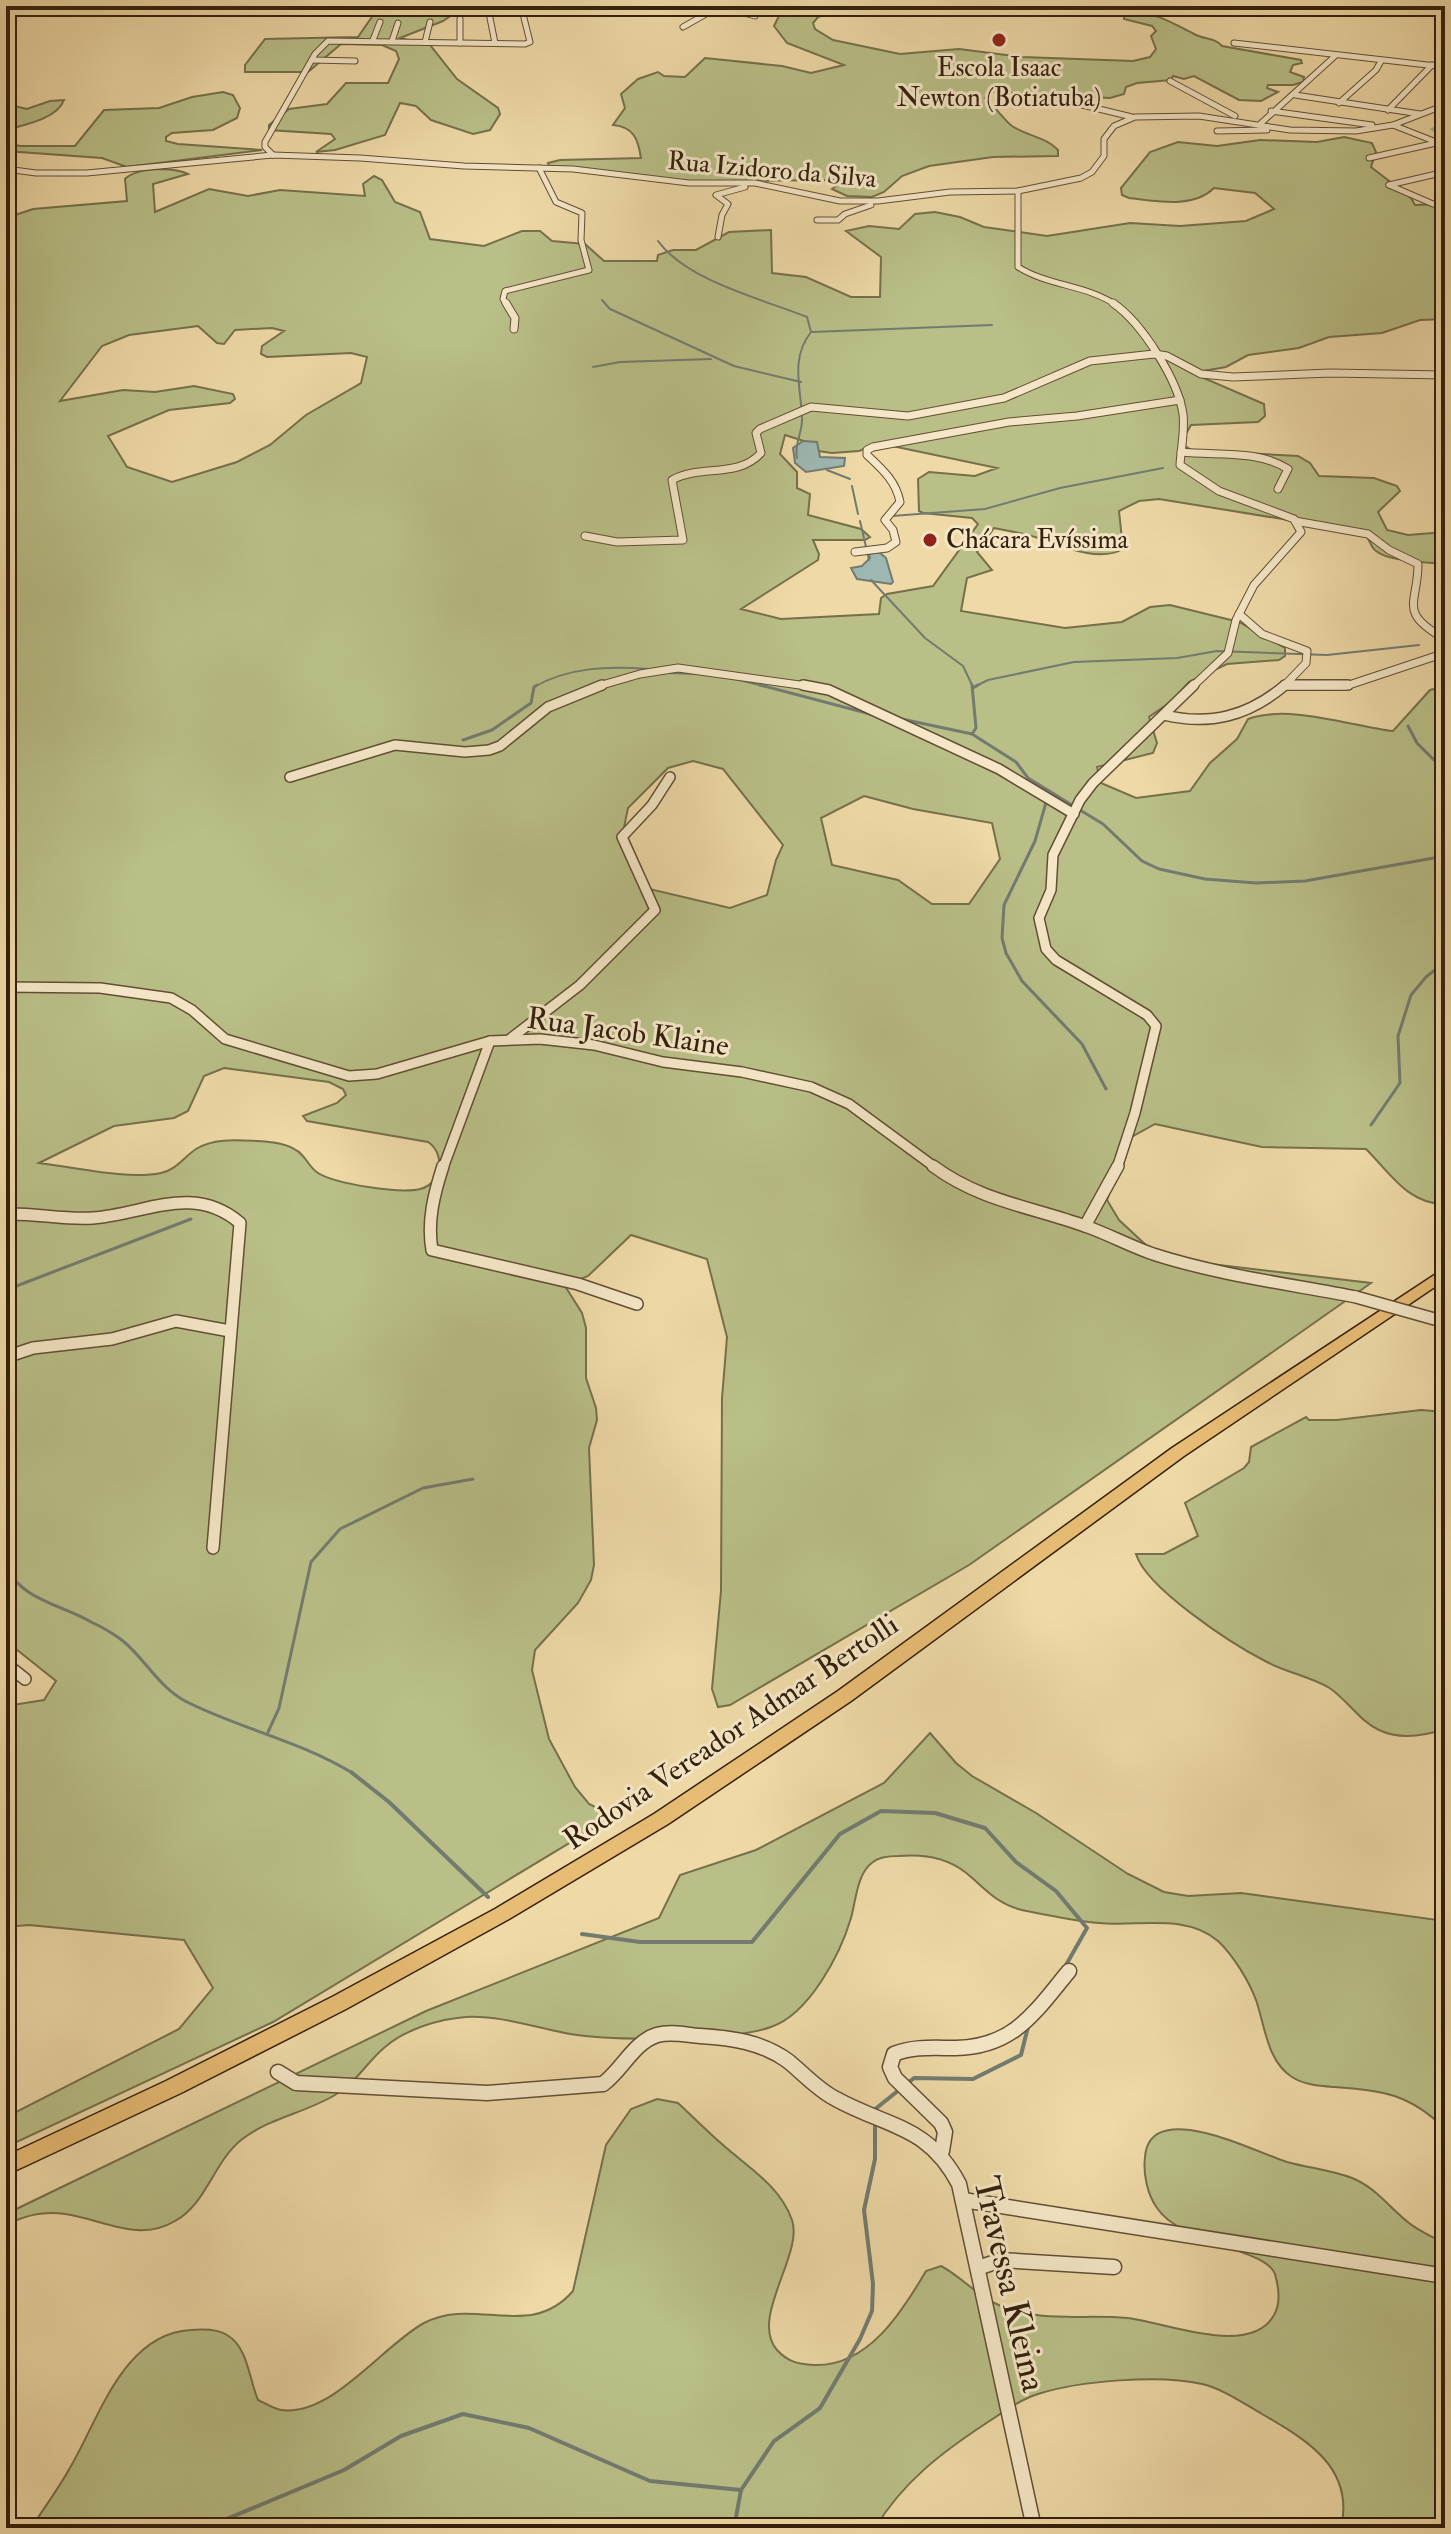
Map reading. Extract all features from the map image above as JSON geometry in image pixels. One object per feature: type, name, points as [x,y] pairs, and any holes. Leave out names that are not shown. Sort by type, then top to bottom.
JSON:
[{"type":"highway","name":"Rodovia Vereador Admar Bertolli","points":[[6,2166],[147,2102],[385,1978],[514,1909],[651,1826],[764,1752],[932,1634],[1145,1476],[1445,1273]]},
{"type":"street","points":[[273,155],[265,142],[312,60],[328,41],[528,43],[523,14],[570,6]]},
{"type":"street","points":[[683,27],[706,14],[707,6]]},
{"type":"street","points":[[719,6],[755,16]]},
{"type":"street","points":[[1097,6],[1113,11],[1144,6]]},
{"type":"street","points":[[490,18],[495,43]]},
{"type":"street","points":[[460,19],[460,43]]},
{"type":"street","points":[[373,40],[380,22]]},
{"type":"street","points":[[425,42],[430,22]]},
{"type":"street","points":[[392,41],[398,23]]},
{"type":"street","points":[[1234,43],[1445,67]]},
{"type":"street","points":[[1259,125],[1335,56]]},
{"type":"street","points":[[312,60],[355,61]]},
{"type":"street","points":[[1339,103],[1376,70],[1381,61]]},
{"type":"street","points":[[1388,110],[1432,65]]},
{"type":"street","points":[[1170,81],[1250,122],[1290,130]]},
{"type":"street","points":[[1295,95],[1423,115]]},
{"type":"street","points":[[1045,96],[1135,117],[1199,116],[1250,122]]},
{"type":"street","points":[[1217,131],[1342,132],[1393,125],[1445,105]]},
{"type":"street","points":[[1271,111],[1383,127]]},
{"type":"street","name":"Rua Izidoro da Silva","points":[[6,169],[36,173],[87,173],[273,155],[598,171],[689,183],[743,182],[771,185],[840,201],[878,201],[950,192],[1018,191],[1060,184],[1092,172],[1104,156],[1104,139],[1114,126],[1135,117]]},
{"type":"street","points":[[1393,125],[1445,144]]},
{"type":"street","points":[[1369,158],[1437,143]]},
{"type":"street","points":[[514,329],[515,318],[503,299],[505,291],[589,270],[581,240],[582,213],[556,202],[539,168]]},
{"type":"street","points":[[1445,172],[1389,185],[1433,204],[1445,204]]},
{"type":"street","points":[[718,237],[722,215],[728,204],[716,195],[746,186],[743,182]]},
{"type":"street","points":[[1018,191],[1018,267],[1030,276],[1110,300],[1129,316],[1178,391],[1183,415],[1180,465],[1219,491],[1295,521],[1368,534],[1389,550],[1418,564],[1411,589],[1418,622],[1445,639]]},
{"type":"street","points":[[817,220],[838,220],[845,214],[878,201]]},
{"type":"street","points":[[585,536],[617,542],[683,540],[672,480],[687,474],[727,472],[756,460],[761,453],[756,433],[760,429],[811,407],[908,416],[1004,398],[1090,361],[1154,354],[1167,356],[1201,374],[1233,377],[1330,373],[1445,375]]},
{"type":"street","points":[[855,552],[887,548],[896,542],[893,530],[885,520],[900,502],[899,494],[895,483],[867,455],[867,450],[873,447],[1009,422],[1077,416],[1180,400]]},
{"type":"street","points":[[1181,452],[1276,461],[1288,469],[1278,489]]},
{"type":"street","points":[[1085,1226],[1097,1209],[1126,1150],[1156,1026],[1147,1015],[1056,960],[1046,949],[1039,918],[1051,890],[1053,855],[1093,783],[1228,653],[1239,614],[1254,585],[1301,532],[1295,521]]},
{"type":"street","points":[[1164,715],[1196,722],[1219,721],[1270,700],[1306,663],[1307,651],[1262,634],[1239,614]]},
{"type":"street","points":[[1284,686],[1346,686],[1439,655],[1445,646]]},
{"type":"street","points":[[290,777],[395,745],[465,752],[489,750],[500,746],[548,707],[580,692],[640,674],[678,668],[744,675],[829,690],[999,769],[1074,814]]},
{"type":"street","points":[[510,1039],[580,985],[655,910],[622,837],[652,805],[670,777]]},
{"type":"street","name":"Rua Jacob Klaine","points":[[6,987],[111,989],[158,995],[186,1005],[225,1039],[349,1076],[377,1074],[490,1041],[510,1039],[594,1045],[663,1062],[742,1072],[811,1087],[849,1104],[958,1185],[1085,1226],[1153,1254],[1229,1273],[1356,1297],[1441,1321]]},
{"type":"street","points":[[490,1041],[430,1209],[427,1241],[432,1250],[578,1284],[637,1304]]},
{"type":"street","points":[[6,1214],[100,1217],[190,1203],[215,1206],[240,1223],[213,1548]]},
{"type":"street","points":[[6,1357],[33,1348],[112,1339],[176,1321],[230,1331]]},
{"type":"street","points":[[6,1664],[25,1679]]},
{"type":"street","points":[[942,2151],[945,2132],[941,2123],[895,2078],[890,2067],[894,2054],[907,2048],[980,2049],[1012,2036],[1069,1971]]},
{"type":"street","name":"Travessa Kleina","points":[[278,2072],[296,2083],[487,2093],[590,2086],[613,2078],[644,2040],[654,2034],[755,2044],[780,2053],[832,2097],[904,2128],[942,2151],[952,2165],[963,2200],[1034,2528]]},
{"type":"street","points":[[963,2200],[1445,2276]]},
{"type":"street","points":[[978,2268],[1001,2260],[1114,2267]]},
{"type":"green space","points":[[757,6],[827,6],[829,11],[835,12],[818,17],[813,23],[815,29],[833,40],[900,54],[959,49],[1022,57],[1133,61],[1150,57],[1156,49],[1151,36],[1156,31],[1152,26],[1124,19],[1124,15],[1143,14],[1160,18],[1222,46],[1301,60],[1302,63],[1293,65],[1290,72],[1304,77],[1303,82],[1293,85],[1268,85],[1267,88],[1278,92],[1261,101],[1239,100],[1194,76],[1184,79],[1173,76],[1171,80],[1137,83],[1126,87],[1124,94],[1110,98],[989,92],[985,98],[1009,123],[1053,146],[1058,150],[1058,156],[993,157],[929,166],[902,176],[884,192],[872,197],[847,196],[832,189],[840,183],[834,180],[663,182],[549,166],[548,163],[560,160],[641,158],[634,135],[626,128],[613,125],[625,108],[621,94],[638,79],[658,72],[664,76],[685,77],[705,58],[782,66],[811,73],[844,65],[787,43],[774,26],[779,16]]},
{"type":"green space","points":[[384,7],[463,7],[443,21],[400,38],[430,45],[457,79],[498,108],[500,114],[490,130],[473,134],[431,120],[416,106],[400,103],[385,135],[335,150],[316,152],[335,139],[331,134],[269,130],[269,125],[289,109],[327,104],[346,83],[388,83],[399,59],[396,51],[382,45],[341,44],[308,72],[245,72],[245,65],[265,39],[358,37],[376,11]]},
{"type":"green space","points":[[223,92],[233,95],[240,108],[237,118],[213,130],[172,133],[166,141],[262,150],[127,167],[102,158],[6,151],[6,135],[12,144],[20,146],[75,146],[104,110],[159,108],[192,97]]},
{"type":"green space","points":[[64,100],[47,117],[6,130],[6,104],[27,109]]},
{"type":"green space","points":[[1344,137],[1372,143],[1376,152],[1371,167],[1411,198],[1415,205],[1445,204],[1445,319],[1420,320],[1382,333],[1329,337],[1299,348],[1248,355],[1226,367],[1192,373],[1264,404],[1265,416],[1258,422],[1191,425],[1181,443],[1191,450],[1298,456],[1310,463],[1319,476],[1374,478],[1397,486],[1400,491],[1378,512],[1387,530],[1408,535],[1445,532],[1445,564],[1378,553],[1362,532],[1159,499],[1139,501],[1119,511],[1123,549],[1113,553],[1080,552],[994,528],[977,552],[992,570],[967,578],[961,611],[1065,628],[1122,622],[1150,607],[1170,605],[1239,622],[1285,648],[1285,656],[1279,660],[1227,664],[1189,682],[1172,701],[1149,717],[1157,743],[1153,753],[1097,767],[1101,783],[1136,798],[1190,791],[1210,763],[1237,739],[1248,719],[1264,715],[1301,715],[1393,731],[1430,690],[1445,686],[1445,1204],[1432,1203],[1411,1193],[1366,1149],[1262,1147],[1155,1124],[1128,1139],[1107,1200],[1119,1220],[1160,1258],[1371,1283],[969,1565],[730,1705],[718,1707],[712,1689],[721,1591],[722,1398],[727,1337],[707,1259],[631,1235],[588,1276],[565,1286],[582,1313],[586,1328],[586,1378],[596,1408],[597,1420],[589,1448],[594,1565],[591,1580],[578,1603],[535,1650],[532,1670],[549,1739],[575,1787],[589,1804],[614,1816],[273,2022],[6,2147],[6,2117],[179,2029],[213,1988],[184,1940],[29,1925],[6,1927],[6,1706],[44,1700],[56,1681],[6,1641],[6,218],[33,209],[127,201],[125,179],[147,170],[165,169],[188,174],[153,184],[155,212],[209,189],[248,196],[280,190],[365,196],[363,184],[374,176],[382,180],[395,202],[420,212],[430,239],[484,246],[522,231],[540,231],[552,241],[585,244],[604,261],[657,261],[658,255],[673,250],[696,250],[729,232],[771,230],[772,273],[806,277],[851,297],[880,297],[881,257],[846,231],[869,226],[899,229],[915,214],[935,212],[960,217],[984,227],[1047,236],[1130,223],[1180,226],[1246,221],[1274,209],[1255,193],[1214,188],[1196,199],[1162,202],[1129,198],[1122,195],[1121,188],[1150,152],[1178,142],[1217,146],[1260,140],[1317,142]],"holes":[[[198,326],[217,343],[224,344],[235,330],[272,328],[284,331],[262,346],[261,354],[267,357],[351,353],[367,357],[361,383],[306,415],[270,445],[237,462],[172,482],[127,467],[108,436],[169,410],[230,403],[235,399],[233,394],[194,386],[155,392],[123,390],[60,401],[102,346],[129,335]],[[785,435],[810,443],[818,451],[859,451],[878,443],[997,468],[975,476],[929,472],[918,479],[919,511],[972,518],[978,524],[933,586],[887,594],[881,598],[879,614],[781,619],[741,609],[818,560],[819,554],[813,540],[865,540],[870,537],[861,529],[808,515],[810,494],[797,488],[797,472],[780,454]],[[693,761],[723,769],[783,845],[767,895],[730,908],[645,888],[622,837],[628,808],[668,768]],[[864,796],[913,809],[992,823],[1000,859],[969,904],[932,904],[898,880],[832,865],[821,818]],[[224,1068],[329,1082],[343,1089],[346,1095],[337,1103],[303,1116],[307,1121],[428,1142],[437,1154],[439,1168],[433,1181],[420,1189],[368,1187],[318,1173],[304,1157],[287,1146],[241,1140],[203,1145],[171,1169],[147,1175],[39,1163],[114,1126],[174,1118],[188,1111],[204,1076]]]},
{"type":"green space","points":[[1421,1410],[1445,1412],[1445,1729],[1404,1736],[1372,1726],[1328,1687],[1265,1661],[1212,1629],[1156,1583],[1136,1554],[1164,1554],[1198,1536],[1185,1503],[1244,1468],[1249,1462],[1251,1447],[1306,1417],[1309,1420],[1337,1420]]},
{"type":"green space","points":[[930,1733],[972,1776],[1036,1813],[1128,1874],[1164,1892],[1188,1896],[1241,1893],[1445,1921],[1445,2129],[1420,2108],[1394,2096],[1307,2083],[1284,2070],[1272,2052],[1256,2000],[1245,1977],[1224,1947],[1205,1932],[1177,1924],[1099,1923],[1022,1910],[998,1899],[950,1863],[906,1855],[881,1858],[868,1867],[858,1887],[846,1933],[821,1982],[798,2010],[771,2027],[729,2035],[642,2039],[570,2034],[479,2017],[434,2023],[393,2041],[335,2095],[263,2126],[241,2140],[223,2160],[195,2204],[175,2221],[148,2230],[134,2230],[49,2213],[28,2216],[6,2225],[6,2214],[426,2011],[659,1918],[680,1875],[756,1850],[884,1783]]},
{"type":"green space","points":[[657,2099],[678,2103],[763,2178],[787,2208],[794,2234],[769,2321],[770,2337],[785,2357],[808,2365],[833,2363],[867,2347],[894,2319],[926,2271],[941,2266],[993,2302],[1016,2311],[1063,2317],[1127,2318],[1227,2336],[1262,2328],[1274,2315],[1278,2300],[1275,2274],[1268,2265],[1185,2230],[1157,2208],[1151,2196],[1146,2183],[1145,2157],[1151,2139],[1165,2131],[1184,2129],[1207,2133],[1287,2162],[1360,2182],[1413,2226],[1445,2244],[1445,2528],[1341,2528],[1341,2489],[1334,2472],[1324,2458],[1295,2434],[1218,2389],[1185,2381],[1142,2379],[1055,2389],[1017,2403],[924,2470],[898,2496],[875,2528],[31,2528],[66,2474],[116,2381],[148,2346],[168,2335],[200,2330],[227,2335],[244,2355],[258,2400],[281,2410],[300,2409],[338,2391],[424,2323],[443,2316],[462,2314],[520,2316],[556,2306],[573,2291],[606,2145],[631,2109]]},
{"type":"water","points":[[803,441],[817,442],[820,457],[845,458],[844,466],[806,472],[795,463],[793,448]]},
{"type":"water","points":[[879,552],[886,558],[893,582],[857,579],[851,568],[862,566],[870,558],[869,554]]},
{"type":"waterway","points":[[1434,129],[1445,125]]},
{"type":"waterway","points":[[658,241],[671,255],[706,278],[807,317],[811,332],[800,353],[799,381]]},
{"type":"waterway","points":[[602,300],[610,309],[734,366],[799,381]]},
{"type":"waterway","points":[[812,332],[992,325]]},
{"type":"waterway","points":[[593,367],[620,362],[711,359]]},
{"type":"waterway","points":[[797,458],[802,420],[799,381]]},
{"type":"waterway","points":[[892,516],[985,509],[1060,488],[1163,468]]},
{"type":"waterway","points":[[827,470],[850,479]]},
{"type":"waterway","points":[[852,486],[858,514]]},
{"type":"waterway","points":[[860,521],[869,560]]},
{"type":"waterway","points":[[871,580],[925,638],[963,666],[973,687]]},
{"type":"waterway","points":[[978,685],[988,680],[1074,662],[1177,658],[1217,651],[1327,655],[1419,645]]},
{"type":"waterway","points":[[534,687],[561,675],[589,669],[648,669]]},
{"type":"waterway","points":[[667,673],[700,674]]},
{"type":"waterway","points":[[735,679],[767,687]]},
{"type":"waterway","points":[[760,685],[874,715]]},
{"type":"waterway","points":[[972,685],[976,728],[972,734]]},
{"type":"waterway","points":[[973,688],[978,685]]},
{"type":"waterway","points":[[974,687],[978,685]]},
{"type":"waterway","points":[[463,740],[492,730],[531,703],[534,687]]},
{"type":"waterway","points":[[897,718],[972,734]]},
{"type":"waterway","points":[[1408,726],[1417,743],[1445,771]]},
{"type":"waterway","points":[[972,734],[1016,762],[1028,778],[1072,805]]},
{"type":"waterway","points":[[1047,799],[1035,841],[1004,905],[1002,938],[1006,953],[1022,981],[1082,1044],[1106,1089]]},
{"type":"waterway","points":[[1080,810],[1103,824],[1142,861],[1159,869],[1205,879],[1256,883],[1305,881],[1445,856]]},
{"type":"waterway","points":[[1371,1125],[1400,1083],[1398,1036],[1411,995],[1426,977],[1445,962]]},
{"type":"waterway","points":[[6,1290],[191,1219]]},
{"type":"waterway","points":[[268,1732],[279,1708],[311,1562],[340,1529],[423,1488],[473,1479]]},
{"type":"waterway","points":[[6,1567],[13,1578],[32,1594],[80,1616],[123,1641],[167,1688],[185,1701],[313,1753],[352,1773]]},
{"type":"waterway","points":[[352,1773],[389,1802],[488,1897]]},
{"type":"waterway","points":[[582,1934],[640,1942],[752,1942],[840,1834],[881,1811],[935,1813],[985,1828],[1016,1862],[1056,1891],[1087,1928],[1066,1965]]},
{"type":"waterway","points":[[908,2083],[914,2078],[973,2079],[1021,2055],[1028,2027]]},
{"type":"waterway","points":[[874,2110],[899,2090]]},
{"type":"waterway","points":[[741,2490],[774,2441],[820,2408],[860,2339],[872,2311],[873,2284],[864,2210],[875,2159],[875,2121]]},
{"type":"waterway","points":[[205,2528],[344,2470],[401,2436],[463,2414],[529,2428],[650,2481],[741,2490]]},
{"type":"waterway","points":[[734,2528],[741,2490]]},
{"type":"place","name":"Escola Isaac Newton (Botiatuba)","points":[[999,40]]},
{"type":"place","name":"Chácara Evíssima","points":[[930,540]]}]
